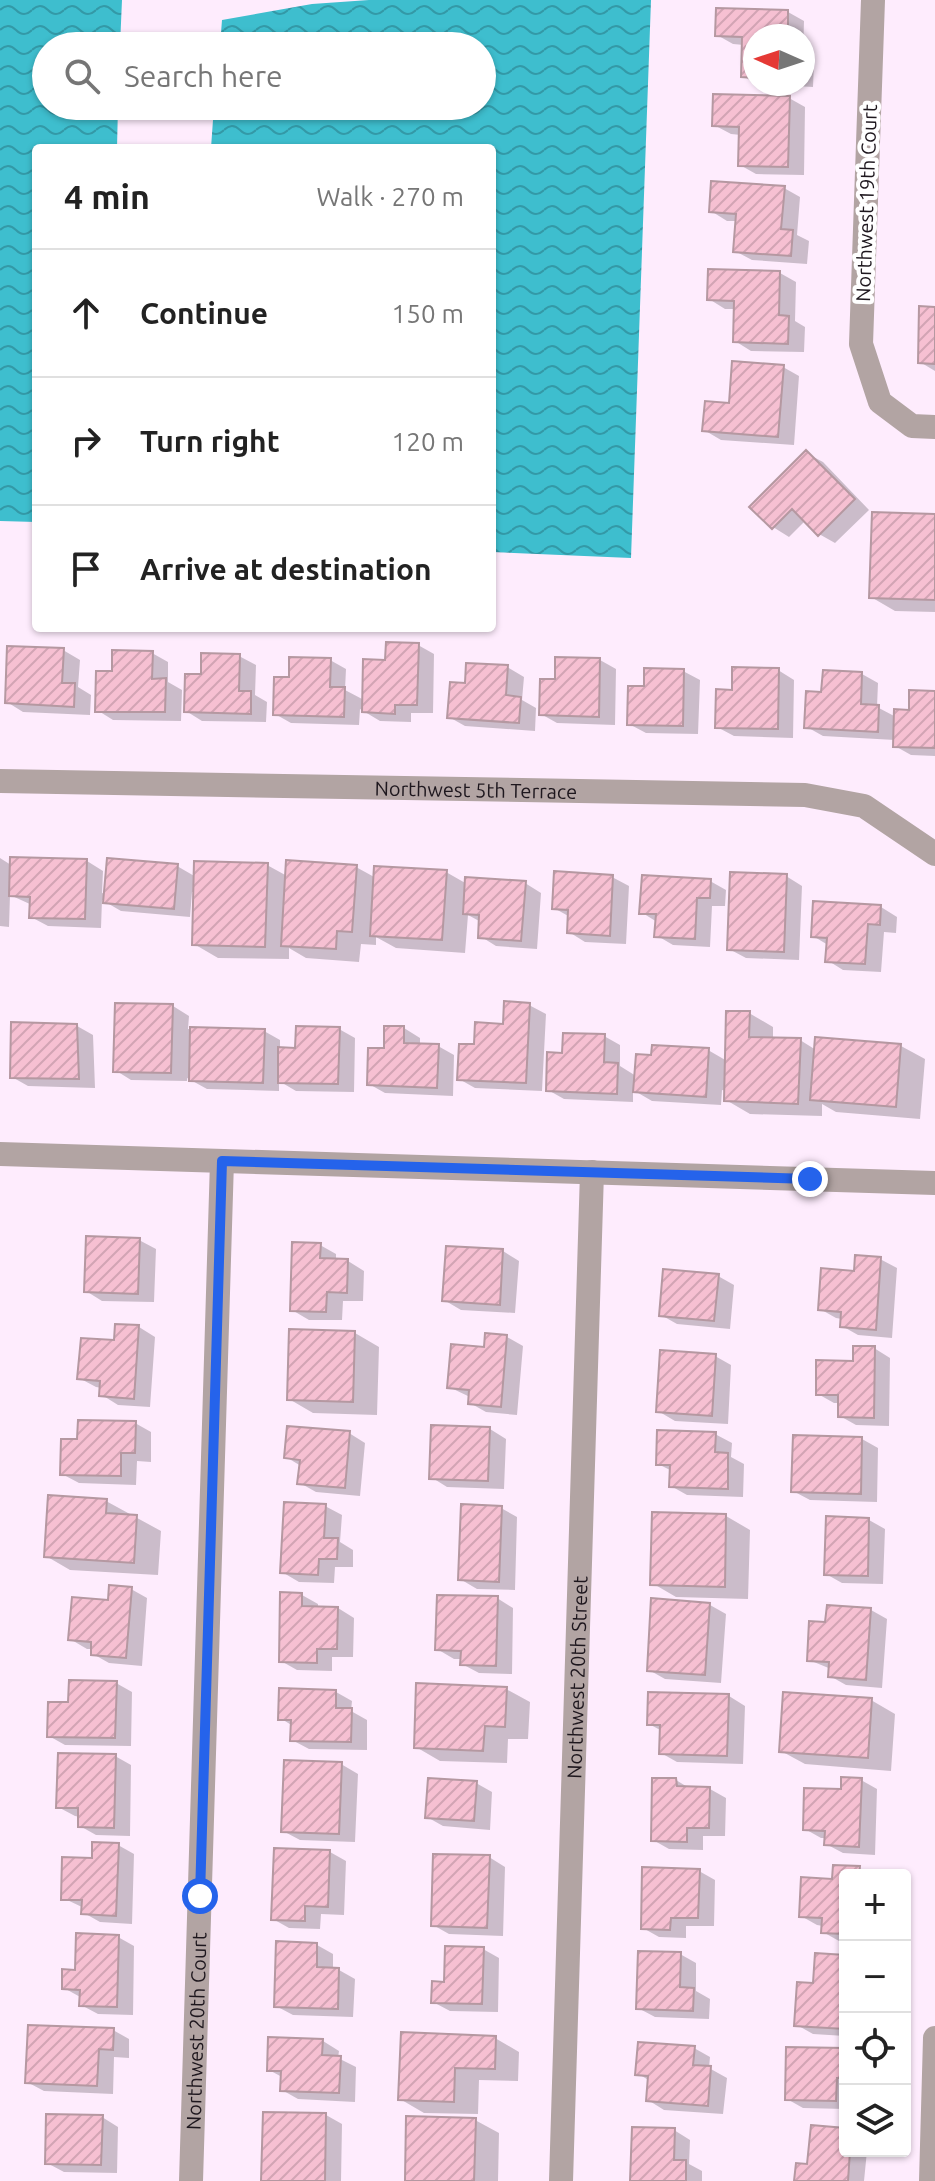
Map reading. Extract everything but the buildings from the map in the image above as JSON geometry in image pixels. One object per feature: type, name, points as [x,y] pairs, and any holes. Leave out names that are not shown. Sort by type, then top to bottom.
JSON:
[{"type":"street","name":"Northwest 19th Court","points":[[873,0],[861,344],[880,402],[912,426],[935,427]]},
{"type":"street","name":"Northwest 5th Terrace","points":[[0,781],[805,795],[864,806],[935,854]]},
{"type":"street","points":[[0,1154],[935,1183]]},
{"type":"street","name":"Northwest 20th Court","points":[[191,2181],[222,1161]]},
{"type":"street","name":"Northwest 20th Street","points":[[561,2181],[592,1172]]},
{"type":"street","points":[[931,2181],[935,2038]]},
{"type":"water","points":[[0,0],[122,0],[121,32],[32,32],[32,120],[118,120],[117,144],[32,144],[32,522],[0,521]]},
{"type":"water","points":[[369,0],[651,0],[631,558],[496,552],[496,144],[211,144],[213,120],[496,120],[496,32],[221,32],[222,20],[312,4]]},
{"type":"route","points":[[200,1896],[222,1161],[810,1179]]}]
